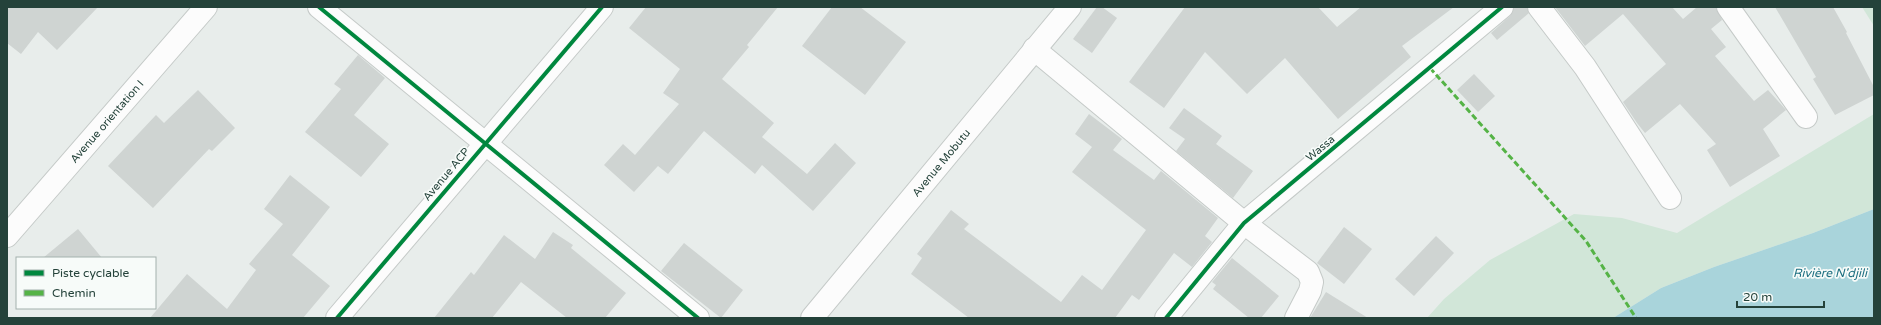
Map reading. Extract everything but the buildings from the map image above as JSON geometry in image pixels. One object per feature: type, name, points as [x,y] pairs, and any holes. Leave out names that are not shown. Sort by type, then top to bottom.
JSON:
[{"type":"street","name":"Avenue orientation I","points":[[7,236],[206,7]]},
{"type":"street","points":[[320,7],[698,318]]},
{"type":"street","name":"Avenue ACP","points":[[337,318],[484,143],[602,7]]},
{"type":"street","name":"Avenue Mobutu","points":[[812,318],[1070,7]]},
{"type":"street","name":"Wassa","points":[[1166,318],[1244,223],[1502,7]]},
{"type":"street","points":[[1539,7],[1585,68],[1670,198]]},
{"type":"street","points":[[1728,7],[1806,117]]},
{"type":"street","points":[[1034,49],[1244,223],[1308,272],[1312,282],[1310,291],[1296,318]]},
{"type":"green space","points":[[1862,7],[1874,7],[1874,26]]},
{"type":"green space","points":[[1874,114],[1874,209],[1813,233],[1714,267],[1661,288],[1613,318],[1427,318],[1444,299],[1490,260],[1574,214],[1622,218],[1677,233]]},
{"type":"water","name":"Rivière N'djili","points":[[1874,209],[1874,318],[1613,318],[1661,288],[1714,267],[1813,233]]},
{"type":"marked path","points":[[1430,68],[1586,241],[1636,318]]},
{"type":"cycle path","points":[[319,7],[698,318]]},
{"type":"cycle path","points":[[337,318],[602,7]]},
{"type":"cycle path","points":[[1166,318],[1244,223],[1502,7]]}]
